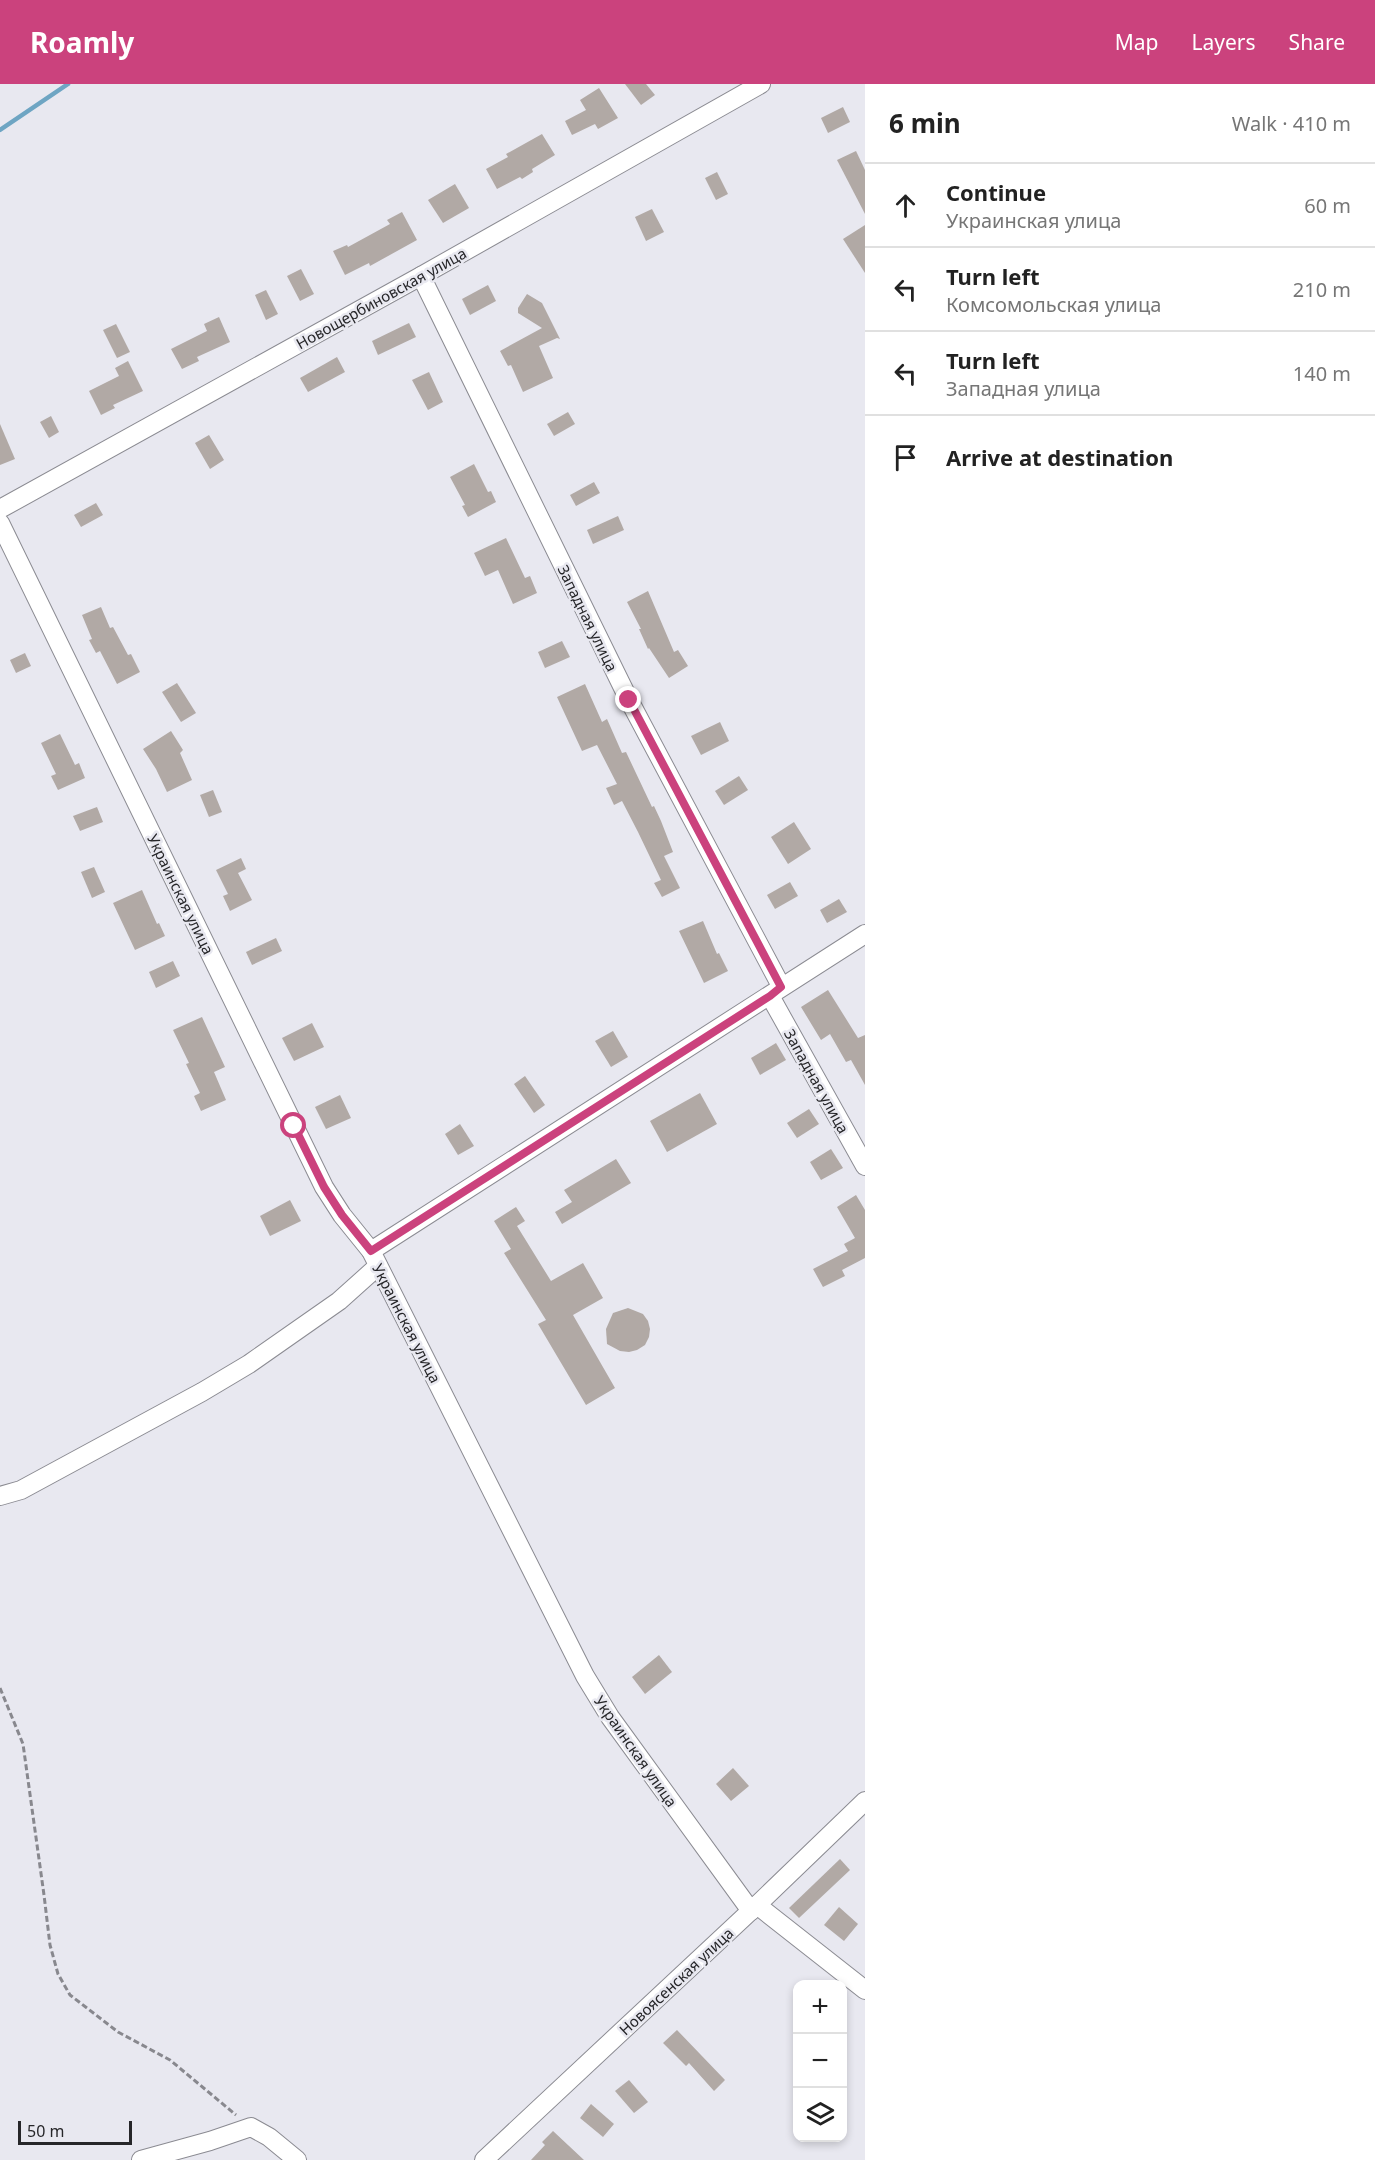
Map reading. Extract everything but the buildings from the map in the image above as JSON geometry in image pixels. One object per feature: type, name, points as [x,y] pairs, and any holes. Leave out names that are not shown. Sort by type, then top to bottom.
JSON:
[{"type":"street","name":"Новощербиновская улица","points":[[0,509],[421,276],[761,84]]},
{"type":"street","name":"Западная улица","points":[[421,276],[629,700],[865,1166]]},
{"type":"street","name":"Украинская улица","points":[[0,524],[324,1187],[375,1259],[585,1676],[610,1718],[754,1908],[865,1990]]},
{"type":"street","points":[[0,1496],[21,1490],[249,1364],[339,1301],[375,1259],[865,934]]},
{"type":"street","name":"Новоясенская улица","points":[[484,2160],[865,1801]]},
{"type":"street","points":[[141,2160],[251,2127],[269,2137],[297,2160]]},
{"type":"path","points":[[0,1688],[23,1744],[50,1945],[58,1974],[70,1995],[118,2032],[170,2060],[251,2127]]},
{"type":"waterway","points":[[0,130],[68,84]]},
{"type":"route","points":[[294,1126],[324,1187],[342,1215],[371,1251],[781,987],[629,700]]}]
